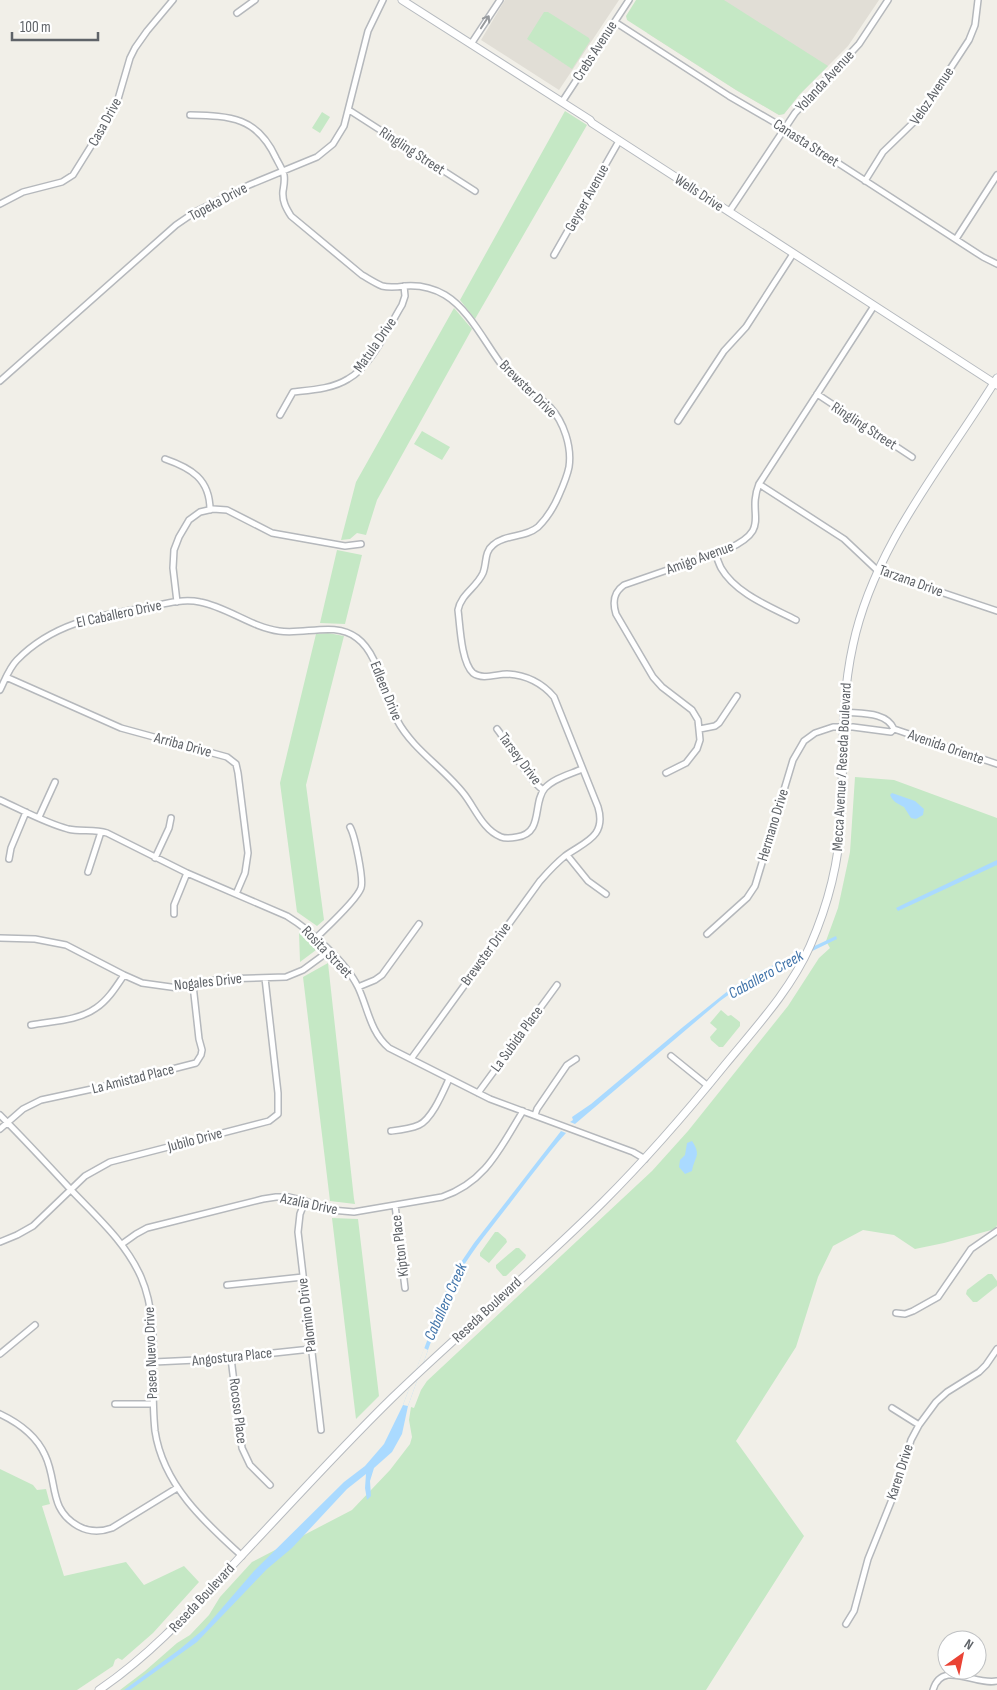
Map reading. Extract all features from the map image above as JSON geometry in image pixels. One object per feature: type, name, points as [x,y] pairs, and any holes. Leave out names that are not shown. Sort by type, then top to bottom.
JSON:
[{"type":"main road","name":"Wells Drive","points":[[402,0],[562,102],[793,254],[996,382]]},
{"type":"main road","name":"Mecca Avenue / Reseda Boulevard","points":[[820,923],[831,888],[839,844],[843,712],[854,639],[865,604],[878,571],[904,522],[996,382]]},
{"type":"main road","name":"Reseda Boulevard","points":[[99,1690],[118,1677],[169,1634],[353,1438],[420,1372],[589,1216],[645,1159],[708,1086],[779,998],[807,952],[820,923]]},
{"type":"street","name":"Casa Drive","points":[[0,204],[23,192],[62,182],[73,176],[113,111],[130,58],[147,31],[173,0]]},
{"type":"street","points":[[237,12],[255,0]]},
{"type":"street","name":"Topeka Drive","points":[[0,381],[176,225],[216,201],[316,157],[329,148],[340,135],[349,110],[368,31],[383,0]]},
{"type":"street","points":[[472,44],[500,0]]},
{"type":"street","name":"Crebs Avenue","points":[[562,102],[629,0]]},
{"type":"street","name":"Yolanda Avenue","points":[[729,212],[784,128],[804,102],[859,44],[888,0]]},
{"type":"street","name":"Veloz Avenue","points":[[865,181],[884,152],[918,118],[969,40],[975,25],[978,0]]},
{"type":"street","name":"Canasta Street","points":[[615,22],[997,264]]},
{"type":"street","name":"Ringling Street","points":[[349,110],[475,191]]},
{"type":"street","name":"Brewster Drive","points":[[190,115],[222,116],[244,122],[263,137],[270,146],[284,176],[283,198],[285,207],[291,216],[362,275],[374,282],[390,287],[404,286],[432,289],[444,294],[455,303],[476,327],[505,369],[550,408],[560,421],[569,452],[569,466],[565,481],[548,515],[536,528],[528,533],[498,541],[492,545],[488,551],[484,571],[459,604],[458,610],[466,658],[473,672],[479,676],[507,674],[524,677],[540,684],[554,697],[598,807],[601,816],[600,826],[591,839],[552,866],[411,1059]]},
{"type":"street","name":"Geyser Avenue","points":[[554,255],[620,141]]},
{"type":"street","points":[[956,239],[997,175]]},
{"type":"street","points":[[678,421],[724,351],[746,327],[793,254]]},
{"type":"street","name":"Matula Drive","points":[[280,415],[292,392],[335,385],[348,380],[359,371],[374,351],[402,305],[405,296],[404,286]]},
{"type":"street","name":"Amigo Avenue","points":[[700,729],[698,720],[692,710],[662,687],[653,677],[616,614],[614,598],[616,592],[624,584],[715,553],[743,542],[750,535],[755,526],[756,495],[760,484],[874,306]]},
{"type":"street","name":"Ringling Street","points":[[817,394],[912,457]]},
{"type":"street","points":[[165,459],[192,472],[201,480],[208,492],[210,510]]},
{"type":"street","name":"Tarzana Drive","points":[[760,484],[844,539],[878,571],[997,611]]},
{"type":"street","points":[[177,602],[173,568],[174,550],[179,536],[189,520],[200,512],[227,510],[272,533],[345,546],[361,544]]},
{"type":"street","points":[[715,553],[721,568],[737,586],[758,600],[796,620]]},
{"type":"street","name":"Edleen Drive","points":[[177,602],[197,601],[211,604],[279,631],[333,629],[346,632],[357,638],[372,655],[391,709],[400,726],[464,794],[484,824],[492,832],[502,837],[511,838],[521,837],[528,833],[537,817],[543,790]]},
{"type":"street","name":"El Caballero Drive","points":[[0,690],[16,661],[31,648],[58,630],[94,617],[177,602]]},
{"type":"street","name":"Arriba Drive","points":[[6,677],[121,728],[227,757],[236,764],[248,854],[245,874],[236,894]]},
{"type":"street","points":[[666,772],[686,763],[692,757],[700,740],[700,729],[720,723],[737,696]]},
{"type":"street","name":"Avenida Oriente","points":[[843,712],[882,717],[893,726],[894,730]]},
{"type":"street","name":"Avenida Oriente","points":[[842,726],[891,732],[894,730],[997,764]]},
{"type":"street","name":"Hermano Drive","points":[[707,934],[747,898],[755,886],[798,749],[814,733],[825,728],[842,726]]},
{"type":"street","name":"Tarsey Drive","points":[[497,729],[536,785],[543,790]]},
{"type":"street","points":[[543,790],[554,781],[582,769]]},
{"type":"street","points":[[39,817],[55,782]]},
{"type":"street","name":"Rosita Street","points":[[0,800],[70,830],[101,832],[186,873],[287,916],[316,938],[347,970],[358,987],[373,1029],[381,1041],[389,1048],[478,1093],[633,1152],[645,1159]]},
{"type":"street","points":[[9,859],[11,848],[26,812]]},
{"type":"street","points":[[155,858],[169,828],[171,818]]},
{"type":"street","points":[[316,938],[361,889],[362,878],[354,836],[350,827]]},
{"type":"street","points":[[88,872],[101,832]]},
{"type":"street","points":[[567,854],[588,881],[606,894]]},
{"type":"street","points":[[174,914],[174,905],[186,873]]},
{"type":"street","points":[[358,987],[382,975],[419,924]]},
{"type":"street","name":"Nogales Drive","points":[[0,938],[35,939],[66,945],[142,983],[178,988],[220,979],[286,977],[303,970],[329,950]]},
{"type":"street","points":[[31,1025],[76,1017],[96,1009],[112,992],[124,975]]},
{"type":"street","name":"Jubilo Drive","points":[[0,1242],[33,1226],[70,1189],[96,1169],[110,1162],[269,1121],[278,1114],[278,1093],[264,978]]},
{"type":"street","name":"La Amistad Place","points":[[0,1129],[32,1103],[196,1063],[202,1055],[202,1050],[193,985]]},
{"type":"street","name":"La Subida Place","points":[[478,1093],[557,985]]},
{"type":"street","points":[[671,1056],[708,1086]]},
{"type":"street","points":[[535,1116],[537,1109],[567,1065],[576,1059]]},
{"type":"street","points":[[391,1131],[409,1129],[420,1125],[426,1119],[449,1078]]},
{"type":"street","name":"Azalia Drive","points":[[122,1244],[147,1228],[263,1198],[288,1197],[331,1210],[354,1212],[442,1197],[456,1192],[473,1182],[484,1172],[523,1111]]},
{"type":"street","name":"Paseo Nuevo Drive","points":[[0,1115],[122,1244],[141,1276],[149,1300],[152,1319],[153,1404],[156,1433],[166,1468],[177,1488],[203,1519],[242,1556]]},
{"type":"street","name":"Palomino Drive","points":[[305,1201],[300,1214],[298,1232],[321,1430]]},
{"type":"street","name":"Kipton Place","points":[[395,1205],[405,1288]]},
{"type":"street","points":[[896,1313],[905,1314],[938,1297],[971,1248],[997,1231]]},
{"type":"street","points":[[227,1285],[303,1277]]},
{"type":"street","points":[[0,1354],[35,1325]]},
{"type":"street","name":"Angostura Place","points":[[154,1362],[231,1358],[311,1349]]},
{"type":"street","name":"Karen Drive","points":[[846,1624],[854,1611],[868,1559],[897,1487],[911,1440],[919,1425],[936,1402],[986,1366],[997,1349]]},
{"type":"street","name":"Rocoso Place","points":[[231,1358],[242,1448],[250,1465],[270,1485]]},
{"type":"street","points":[[115,1404],[153,1404]]},
{"type":"street","points":[[892,1408],[919,1425]]},
{"type":"street","points":[[0,1414],[26,1430],[37,1441],[50,1466],[57,1503],[62,1513],[69,1521],[81,1528],[103,1531],[112,1528],[177,1488]]},
{"type":"street","points":[[932,1690],[937,1680],[944,1674],[953,1674],[987,1682],[997,1681]]},
{"type":"shaded area","points":[[505,0],[619,0],[559,90],[481,40]]},
{"type":"shaded area","points":[[668,0],[879,0],[848,46],[800,94],[784,114],[779,115],[647,33]]},
{"type":"green space","points":[[636,0],[724,0],[828,66],[800,94],[784,114],[779,115],[736,90],[627,20],[626,16]]},
{"type":"green space","points":[[544,12],[548,12],[589,38],[590,41],[572,69],[527,39]]},
{"type":"green space","points":[[565,111],[587,125],[475,319],[460,300]]},
{"type":"green space","points":[[322,112],[330,117],[320,133],[312,128]]},
{"type":"green space","points":[[454,308],[472,329],[377,500],[366,535],[357,533],[350,539],[341,540],[356,482]]},
{"type":"green space","points":[[422,431],[450,447],[442,460],[414,444]]},
{"type":"green space","points":[[337,550],[362,555],[345,624],[320,623]]},
{"type":"green space","points":[[328,633],[344,636],[306,785],[324,920],[317,926],[297,912],[280,783],[316,634]]},
{"type":"green space","points":[[855,777],[894,780],[997,818],[997,1225],[995,1229],[915,1249],[894,1235],[863,1230],[833,1246],[818,1277],[796,1347],[736,1441],[804,1536],[706,1690],[120,1690],[177,1643],[190,1635],[209,1615],[220,1597],[252,1562],[352,1510],[390,1470],[410,1444],[412,1437],[409,1420],[411,1407],[414,1408],[421,1390],[427,1381],[652,1171],[688,1131],[788,1006],[819,958],[830,948],[826,941],[838,908],[850,852]]},
{"type":"green space","points":[[299,932],[316,950],[300,962]]},
{"type":"green space","points":[[328,963],[355,1204],[330,1201],[303,977]]},
{"type":"green space","points":[[721,1010],[740,1022],[740,1026],[723,1047],[719,1047],[711,1040],[710,1037],[717,1029],[710,1023]]},
{"type":"green space","points":[[332,1218],[358,1219],[379,1396],[356,1419]]},
{"type":"green space","points":[[495,1232],[498,1232],[507,1242],[489,1263],[480,1256],[480,1253]]},
{"type":"green space","points":[[516,1248],[519,1248],[526,1255],[525,1258],[506,1276],[503,1276],[496,1268],[496,1265]]},
{"type":"green space","points":[[988,1274],[992,1274],[997,1281],[997,1286],[977,1302],[973,1302],[966,1294],[967,1290]]},
{"type":"green space","points":[[0,1469],[33,1485],[37,1490],[46,1489],[50,1504],[42,1506],[64,1576],[126,1562],[144,1585],[184,1566],[199,1582],[153,1633],[122,1660],[118,1658],[115,1660],[113,1666],[77,1690],[0,1690]]},
{"type":"water","points":[[892,793],[915,801],[924,809],[923,815],[916,819],[911,818],[904,807],[893,800],[890,795]]},
{"type":"water","points":[[997,860],[997,865],[898,911],[896,908],[904,904]]},
{"type":"water","points":[[836,936],[837,939],[738,988],[720,1001],[575,1124],[570,1122],[573,1120],[572,1117],[591,1104],[734,986],[761,971]]},
{"type":"water","points":[[561,1131],[566,1133],[485,1235],[454,1282],[408,1406],[402,1434],[392,1452],[374,1468],[370,1481],[371,1496],[367,1500],[365,1488],[366,1474],[347,1489],[292,1548],[267,1569],[197,1642],[130,1690],[124,1690],[204,1629],[254,1571],[344,1482],[365,1466],[384,1444],[403,1405],[451,1277],[474,1243]]},
{"type":"water","points":[[692,1141],[697,1153],[692,1171],[685,1174],[679,1167],[680,1160],[685,1155],[687,1143]]},
{"type":"pier","points":[[424,1348],[428,1350],[408,1406],[403,1405]]},
{"type":"water label","name":"Caballero Creek","points":[[766,975]]},
{"type":"water label","name":"Caballero Creek","points":[[446,1302]]}]
